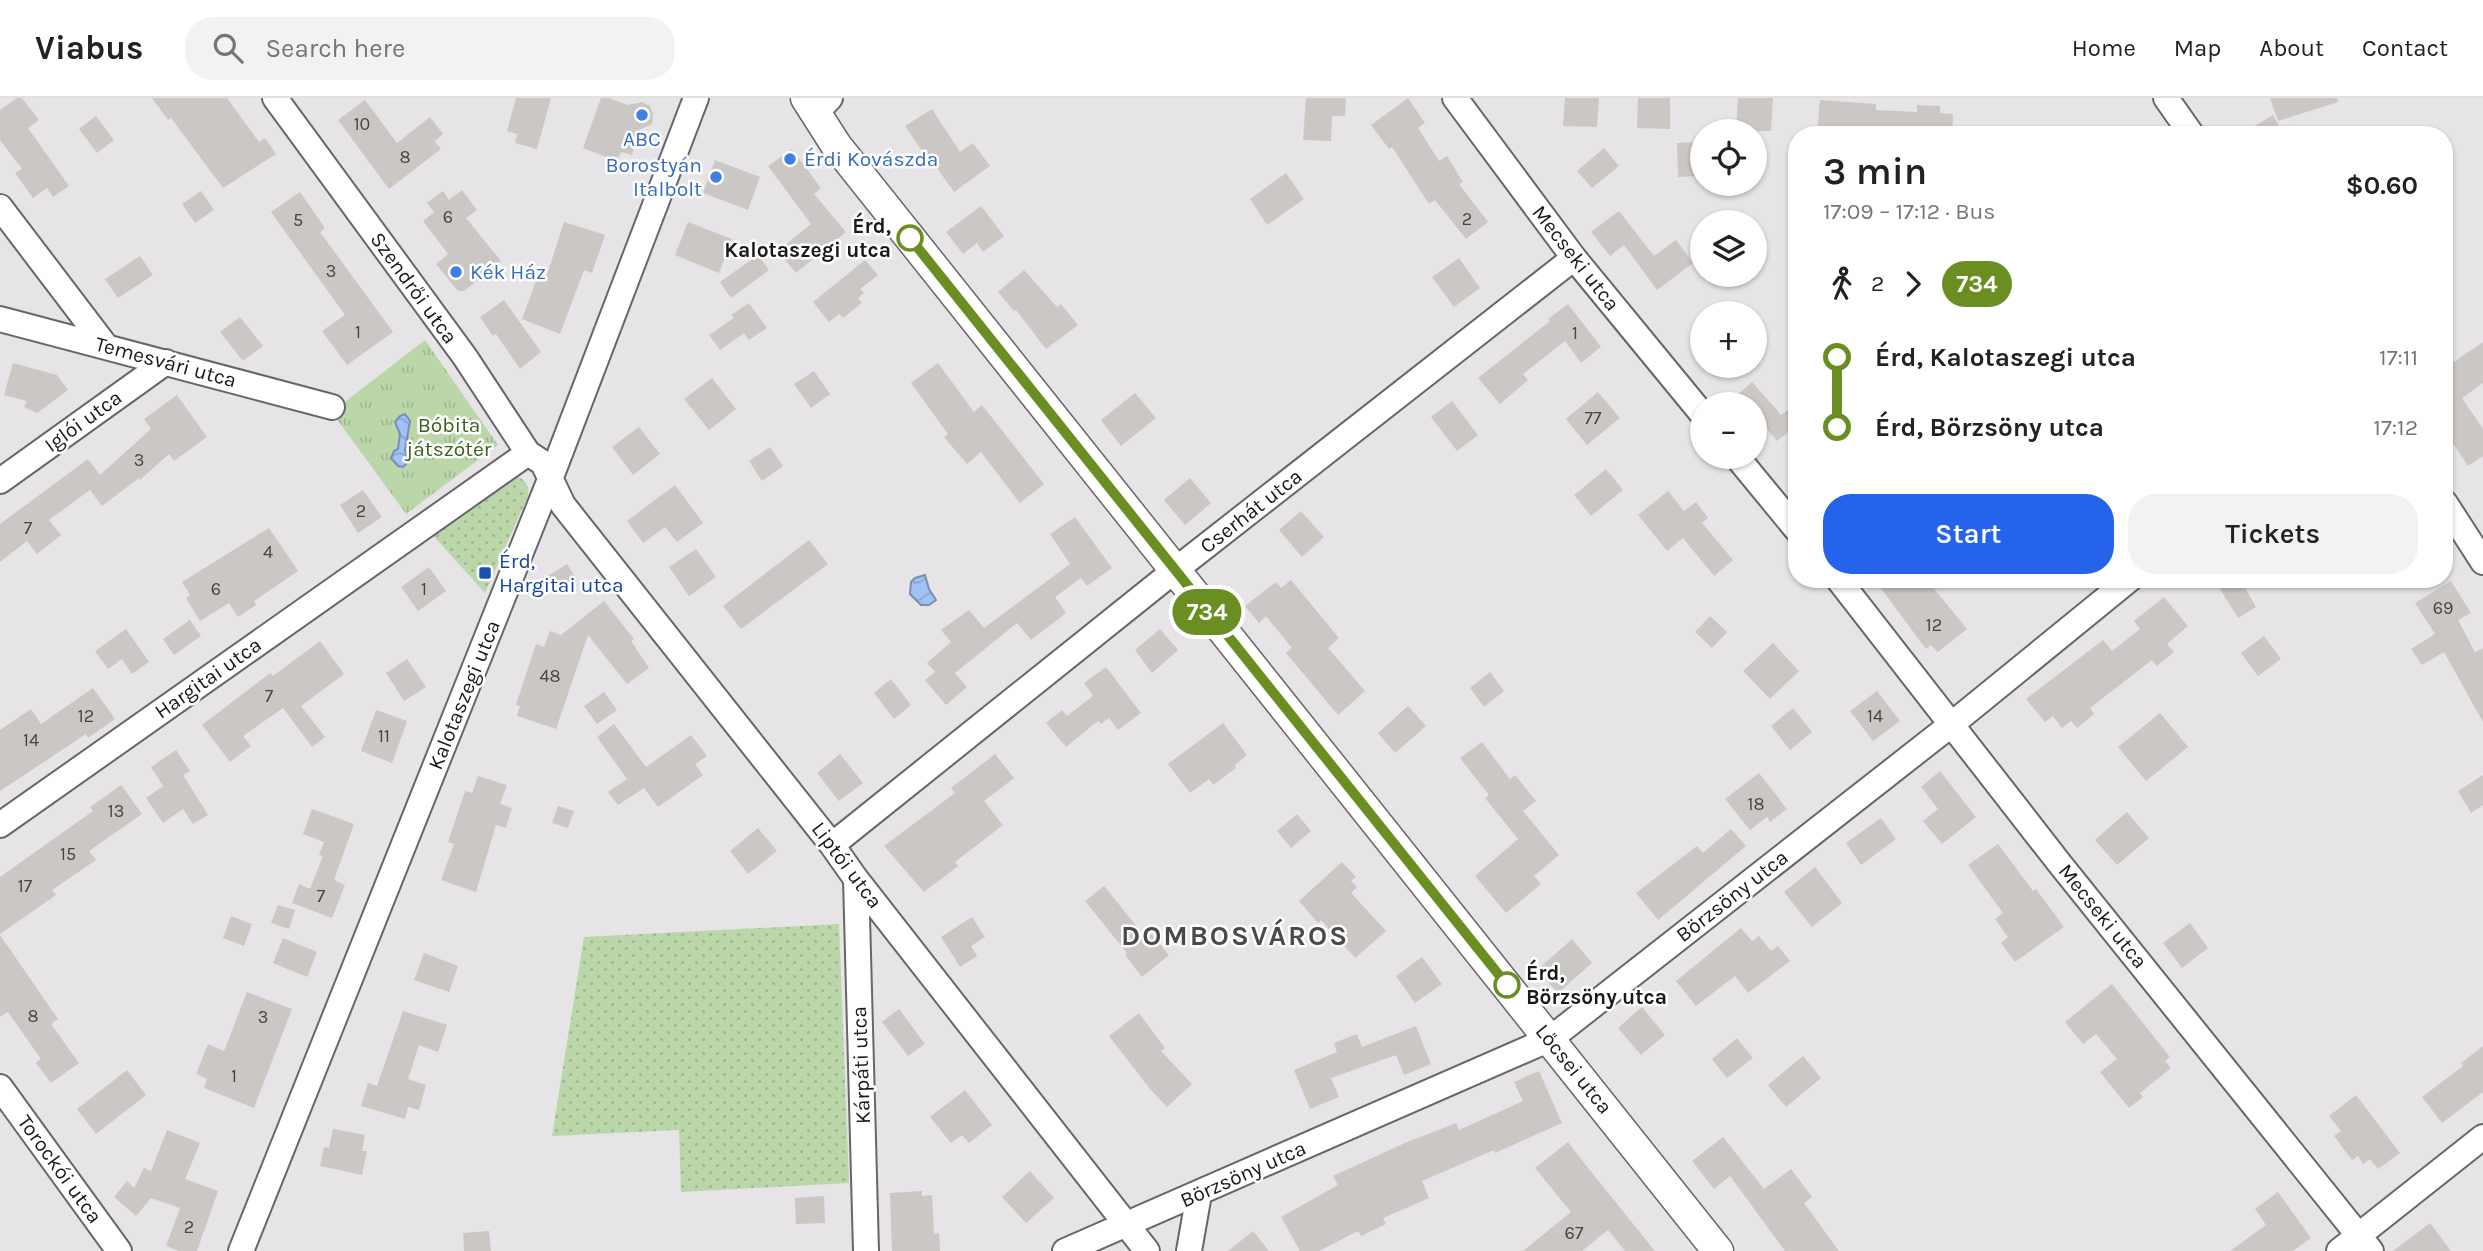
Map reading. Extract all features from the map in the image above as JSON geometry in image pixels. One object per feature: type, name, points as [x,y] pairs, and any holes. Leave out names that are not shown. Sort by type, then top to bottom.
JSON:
[{"type":"street","name":"Szendrői utca","points":[[275,98],[465,357],[528,453],[543,464],[551,477]]},
{"type":"street","name":"Kalotaszegi utca","points":[[241,1251],[551,477],[696,98]]},
{"type":"street","name":"Mecseki utca","points":[[1454,98],[1574,258],[1690,399]]},
{"type":"street","points":[[2166,98],[2186,126]]},
{"type":"street","name":"Lőcsei utca","points":[[817,103],[835,145],[1718,1251]]},
{"type":"street","points":[[0,207],[105,345]]},
{"type":"street","name":"Cserhát utca","points":[[832,845],[1174,571],[1574,258]]},
{"type":"street","name":"Temesvári utca","points":[[0,318],[332,407]]},
{"type":"street","name":"Iglói utca","points":[[0,481],[166,362]]},
{"type":"street","name":"Hargitai utca","points":[[0,825],[528,453]]},
{"type":"street","points":[[1747,469],[1788,519]]},
{"type":"street","name":"Liptói utca","points":[[551,477],[563,505],[832,845],[1147,1251]]},
{"type":"street","points":[[2453,515],[2483,562]]},
{"type":"street","name":"Mecseki utca","points":[[1845,588],[2077,885],[2365,1243]]},
{"type":"street","name":"Börzsöny utca","points":[[1065,1251],[1550,1039],[1952,724],[2119,588]]},
{"type":"street","name":"Kárpáti utca","points":[[856,878],[866,1251]]},
{"type":"street","name":"Torockói utca","points":[[0,1087],[119,1251]]},
{"type":"street","points":[[2339,1251],[2365,1243],[2483,1137]]},
{"type":"street","points":[[1189,1251],[1199,1194]]},
{"type":"green space","name":"Bóbita játszótér","points":[[425,340],[498,445],[406,514],[336,418],[346,401]]},
{"type":"green space","points":[[519,477],[527,485],[528,496],[485,593],[430,532],[508,480]]},
{"type":"green space","points":[[839,924],[849,1183],[681,1192],[679,1130],[552,1136],[584,937]]},
{"type":"water","points":[[405,414],[410,421],[405,450],[408,462],[403,467],[398,466],[391,458],[398,449],[400,434],[395,422]]},
{"type":"water","points":[[925,575],[936,600],[929,605],[921,605],[910,594],[911,582]]},
{"type":"building","points":[[17,98],[22,98],[39,120],[28,128],[69,186],[53,197],[47,188],[33,198],[15,173],[22,169],[0,140],[0,110]]},
{"type":"building","points":[[152,98],[227,98],[259,142],[265,138],[276,154],[223,188],[171,118],[168,120]]},
{"type":"building","points":[[516,98],[551,98],[537,149],[515,143],[517,134],[507,131]]},
{"type":"building","points":[[601,98],[628,105],[642,102],[650,106],[653,114],[652,124],[639,130],[632,155],[621,152],[617,161],[583,148]]},
{"type":"building","points":[[1306,98],[1346,98],[1345,116],[1332,116],[1331,141],[1303,140]]},
{"type":"building","points":[[1408,98],[1425,123],[1418,128],[1439,161],[1447,156],[1463,182],[1459,184],[1488,222],[1466,239],[1435,200],[1429,204],[1392,147],[1389,149],[1371,125]]},
{"type":"building","points":[[1565,98],[1599,98],[1597,127],[1563,126]]},
{"type":"building","points":[[1638,98],[1670,98],[1670,129],[1637,128]]},
{"type":"building","points":[[1738,98],[1773,98],[1771,131],[1767,131],[1767,119],[1737,119]]},
{"type":"building","points":[[2270,98],[2337,98],[2338,102],[2278,121]]},
{"type":"building","points":[[365,100],[397,143],[430,117],[443,134],[435,141],[441,149],[389,189],[338,120]]},
{"type":"building","points":[[1820,100],[1876,104],[1876,110],[1917,112],[1917,105],[1940,106],[1940,113],[1953,114],[1952,126],[1818,126]]},
{"type":"building","points":[[932,109],[960,152],[973,143],[990,166],[954,192],[905,126]]},
{"type":"building","points":[[2273,115],[2279,126],[2255,126]]},
{"type":"building","points":[[96,116],[114,140],[97,153],[79,129]]},
{"type":"building","points":[[1690,142],[1690,176],[1678,177],[1677,143]]},
{"type":"building","points":[[1604,148],[1619,166],[1592,188],[1577,171]]},
{"type":"building","points":[[792,149],[821,188],[814,194],[846,232],[796,273],[778,251],[811,224],[768,166]]},
{"type":"building","points":[[715,160],[760,177],[748,210],[703,193]]},
{"type":"building","points":[[1286,173],[1304,199],[1267,225],[1250,199]]},
{"type":"building","points":[[462,190],[477,210],[466,218],[501,261],[464,291],[458,291],[436,264],[448,254],[423,221],[434,212],[427,203],[443,191],[449,200]]},
{"type":"building","points":[[201,191],[214,210],[195,223],[182,204]]},
{"type":"building","points":[[300,192],[325,228],[320,232],[393,332],[347,365],[322,331],[345,315],[271,212]]},
{"type":"building","points":[[981,206],[1004,236],[983,252],[977,243],[963,254],[946,232]]},
{"type":"building","points":[[1619,211],[1654,256],[1676,240],[1690,259],[1690,265],[1657,290],[1624,245],[1610,256],[1591,232]]},
{"type":"building","points":[[564,222],[605,235],[592,273],[584,270],[560,334],[522,319],[537,278],[545,281]]},
{"type":"building","points":[[688,222],[732,239],[719,273],[675,255]]},
{"type":"building","points":[[758,255],[769,270],[731,298],[720,282]]},
{"type":"building","points":[[140,256],[153,275],[118,298],[105,279]]},
{"type":"building","points":[[1459,258],[1480,288],[1454,307],[1432,277]]},
{"type":"building","points":[[865,260],[878,275],[860,289],[864,293],[858,298],[862,303],[843,318],[839,314],[829,322],[813,302]]},
{"type":"building","points":[[1024,270],[1057,307],[1061,304],[1078,325],[1046,349],[1016,310],[1014,311],[998,292]]},
{"type":"building","points":[[504,300],[541,352],[520,369],[496,334],[493,336],[480,317]]},
{"type":"building","points":[[749,303],[767,328],[749,340],[744,333],[720,350],[709,335],[734,318],[731,315]]},
{"type":"building","points":[[1568,304],[1601,347],[1581,363],[1565,341],[1523,374],[1528,380],[1500,404],[1478,378]]},
{"type":"building","points":[[240,317],[263,346],[243,361],[220,332]]},
{"type":"building","points":[[2483,342],[2483,383],[2462,398],[2483,429],[2483,456],[2468,466],[2453,443],[2453,363]]},
{"type":"building","points":[[13,363],[57,375],[68,390],[37,413],[24,407],[27,401],[4,395]]},
{"type":"building","points":[[938,363],[974,412],[982,405],[1044,484],[1020,503],[981,452],[967,464],[944,437],[948,434],[911,383]]},
{"type":"building","points":[[814,371],[830,394],[811,408],[794,384]]},
{"type":"building","points":[[712,378],[736,409],[709,430],[684,399]]},
{"type":"building","points":[[1752,382],[1761,392],[1741,392]]},
{"type":"building","points":[[1598,392],[1620,418],[1587,445],[1566,419]]},
{"type":"building","points":[[1135,393],[1156,418],[1121,446],[1101,420]]},
{"type":"building","points":[[177,395],[207,437],[174,461],[169,454],[140,480],[139,478],[102,506],[90,490],[49,520],[61,535],[37,554],[27,541],[0,562],[0,524],[88,459],[100,475],[151,429],[144,419]]},
{"type":"building","points":[[1767,399],[1781,415],[1788,410],[1788,432],[1777,441],[1767,429]]},
{"type":"building","points":[[1452,401],[1478,435],[1457,451],[1431,417]]},
{"type":"building","points":[[639,427],[660,454],[633,475],[612,447]]},
{"type":"building","points":[[770,447],[783,466],[762,481],[749,461]]},
{"type":"building","points":[[1606,469],[1623,490],[1591,516],[1574,495]]},
{"type":"building","points":[[1190,478],[1211,503],[1185,525],[1164,500]]},
{"type":"building","points":[[675,485],[703,523],[677,542],[665,527],[643,543],[627,521]]},
{"type":"building","points":[[363,490],[382,517],[358,533],[340,505]]},
{"type":"building","points":[[1668,491],[1684,511],[1696,502],[1708,518],[1702,523],[1733,560],[1714,576],[1683,538],[1667,551],[1638,515]]},
{"type":"building","points":[[1301,511],[1324,537],[1302,557],[1279,530]]},
{"type":"building","points":[[1075,517],[1112,568],[1087,586],[1081,578],[1055,597],[1066,613],[1031,640],[1017,623],[955,673],[967,687],[946,705],[925,680],[935,672],[927,663],[951,642],[941,630],[969,610],[984,628],[1070,564],[1050,534]]},
{"type":"building","points":[[269,528],[298,571],[254,601],[256,605],[238,617],[229,603],[200,621],[186,598],[190,595],[182,582]]},
{"type":"building","points":[[809,540],[828,564],[741,629],[723,606]]},
{"type":"building","points":[[696,549],[716,577],[689,596],[669,567]]},
{"type":"building","points":[[567,564],[576,578],[555,591],[546,577]]},
{"type":"building","points":[[429,567],[446,591],[418,611],[401,587]]},
{"type":"building","points":[[1291,580],[1339,638],[1328,648],[1365,691],[1338,715],[1286,653],[1292,648],[1266,616],[1259,623],[1245,606],[1276,582],[1281,588]]},
{"type":"building","points":[[2453,584],[2471,613],[2458,620],[2475,652],[2483,648],[2483,722],[2444,652],[2422,665],[2411,649],[2435,634],[2415,603],[2440,588],[2453,588]]},
{"type":"building","points":[[1881,588],[1933,588],[1967,629],[1938,652],[1931,645],[1926,649]]},
{"type":"building","points":[[2245,588],[2256,607],[2238,618],[2220,589]]},
{"type":"building","points":[[2164,597],[2188,626],[2167,644],[2174,652],[2157,666],[2152,660],[2090,708],[2094,714],[2077,728],[2071,721],[2062,728],[2053,716],[2045,722],[2026,699],[2103,640],[2112,651],[2140,629],[2134,621]]},
{"type":"building","points":[[604,601],[634,639],[631,641],[649,668],[627,684],[588,635],[556,729],[517,716],[520,706],[516,705],[536,644],[544,647],[550,631],[561,635]]},
{"type":"building","points":[[1710,616],[1727,632],[1712,648],[1695,632]]},
{"type":"building","points":[[190,620],[201,636],[174,655],[163,639]]},
{"type":"building","points":[[126,629],[149,662],[132,674],[122,659],[108,669],[95,651]]},
{"type":"building","points":[[1160,629],[1178,650],[1152,673],[1135,650]]},
{"type":"building","points":[[2264,636],[2281,659],[2258,676],[2241,653]]},
{"type":"building","points":[[320,641],[344,674],[301,706],[325,737],[312,747],[283,708],[243,736],[251,746],[230,762],[202,725],[270,673],[273,676]]},
{"type":"building","points":[[1773,643],[1799,671],[1770,699],[1743,671]]},
{"type":"building","points":[[407,659],[426,687],[404,701],[386,673]]},
{"type":"building","points":[[1106,667],[1141,713],[1118,730],[1109,718],[1101,724],[1098,721],[1066,747],[1046,723],[1062,710],[1067,716],[1093,696],[1084,683]]},
{"type":"building","points":[[1490,672],[1504,691],[1484,707],[1470,688]]},
{"type":"building","points":[[891,679],[911,705],[894,719],[874,693]]},
{"type":"building","points":[[93,688],[115,719],[88,738],[86,734],[0,791],[0,730],[31,709],[41,724]]},
{"type":"building","points":[[1877,691],[1900,721],[1873,741],[1850,711]]},
{"type":"building","points":[[604,692],[617,710],[597,724],[584,706]]},
{"type":"building","points":[[1408,706],[1426,726],[1395,753],[1378,733]]},
{"type":"building","points":[[1793,708],[1812,732],[1790,750],[1771,726]]},
{"type":"building","points":[[376,710],[407,721],[392,763],[361,751]]},
{"type":"building","points":[[2160,713],[2188,747],[2146,781],[2118,747]]},
{"type":"building","points":[[1223,723],[1247,755],[1235,765],[1236,768],[1213,785],[1209,779],[1190,793],[1168,764]]},
{"type":"building","points":[[614,724],[646,767],[691,735],[707,756],[695,764],[703,775],[658,807],[644,788],[618,805],[608,792],[627,779],[597,737]]},
{"type":"building","points":[[1482,742],[1510,779],[1515,775],[1536,801],[1523,811],[1559,855],[1534,876],[1541,884],[1506,913],[1475,876],[1518,839],[1485,798],[1489,795],[1460,758]]},
{"type":"building","points":[[176,750],[190,771],[183,775],[208,815],[193,824],[183,809],[163,823],[146,798],[163,786],[151,767]]},
{"type":"building","points":[[840,754],[863,783],[839,801],[817,773]]},
{"type":"building","points":[[995,754],[1014,778],[984,801],[1003,825],[955,862],[958,866],[924,892],[884,846],[955,793],[951,788]]},
{"type":"building","points":[[1940,771],[1976,817],[1942,844],[1923,821],[1938,809],[1921,787]]},
{"type":"building","points":[[1759,773],[1787,809],[1770,822],[1767,817],[1750,830],[1725,799]]},
{"type":"building","points":[[2483,775],[2483,805],[2471,813],[2458,791]]},
{"type":"building","points":[[478,776],[507,785],[500,804],[512,808],[506,828],[496,825],[476,892],[441,880],[454,844],[448,842],[465,791],[472,793]]},
{"type":"building","points":[[121,785],[142,814],[89,851],[96,860],[52,890],[56,895],[0,934],[0,877],[93,811],[90,807]]},
{"type":"building","points":[[558,806],[574,811],[568,828],[552,823]]},
{"type":"building","points":[[312,809],[354,824],[334,880],[345,885],[332,918],[292,903],[299,884],[310,889],[323,856],[319,855],[324,842],[303,834]]},
{"type":"building","points":[[2127,812],[2149,838],[2117,865],[2095,840]]},
{"type":"building","points":[[1297,814],[1311,831],[1291,848],[1277,831]]},
{"type":"building","points":[[1881,818],[1896,839],[1861,865],[1846,843]]},
{"type":"building","points":[[758,828],[777,851],[748,874],[730,851]]},
{"type":"building","points":[[1731,829],[1746,846],[1658,920],[1636,893],[1697,846],[1703,853]]},
{"type":"building","points":[[1998,844],[2064,927],[2015,962],[2001,943],[2008,937],[1995,919],[2003,913],[1968,865]]},
{"type":"building","points":[[1342,862],[1356,877],[1351,881],[1357,887],[1351,893],[1386,931],[1355,958],[1321,920],[1318,923],[1299,901]]},
{"type":"building","points":[[1815,867],[1842,903],[1812,927],[1784,892]]},
{"type":"building","points":[[1104,886],[1146,938],[1151,934],[1169,955],[1142,977],[1125,955],[1127,953],[1085,901]]},
{"type":"building","points":[[278,905],[295,910],[289,929],[271,923]]},
{"type":"building","points":[[231,916],[252,924],[244,946],[223,938]]},
{"type":"building","points":[[972,917],[985,937],[971,946],[977,956],[960,967],[941,937]]},
{"type":"building","points":[[2190,923],[2208,948],[2182,968],[2163,943]]},
{"type":"building","points":[[1741,928],[1752,941],[1759,936],[1771,951],[1778,946],[1790,961],[1748,993],[1735,976],[1696,1006],[1676,981]]},
{"type":"building","points":[[0,935],[58,1019],[51,1024],[79,1063],[51,1083],[36,1063],[41,1059],[8,1012],[0,1017]]},
{"type":"building","points":[[283,938],[317,952],[307,977],[273,963]]},
{"type":"building","points":[[1572,939],[1592,963],[1558,993],[1537,970]]},
{"type":"building","points":[[424,953],[458,966],[449,992],[414,980]]},
{"type":"building","points":[[1422,957],[1442,984],[1415,1003],[1396,976]]},
{"type":"building","points":[[2112,984],[2170,1057],[2165,1061],[2171,1068],[2140,1093],[2143,1097],[2129,1108],[2100,1072],[2117,1059],[2096,1034],[2083,1044],[2065,1022]]},
{"type":"building","points":[[247,992],[292,1009],[254,1108],[204,1088],[207,1079],[196,1074],[208,1044],[224,1051]]},
{"type":"building","points":[[1642,1007],[1665,1035],[1641,1055],[1618,1028]]},
{"type":"building","points":[[899,1009],[925,1044],[908,1056],[882,1022]]},
{"type":"building","points":[[403,1011],[447,1025],[438,1052],[419,1045],[408,1079],[426,1085],[419,1110],[408,1107],[405,1119],[361,1106],[368,1083],[377,1086]]},
{"type":"building","points":[[1139,1013],[1165,1048],[1161,1051],[1192,1084],[1167,1107],[1109,1036]]},
{"type":"building","points":[[1416,1026],[1431,1064],[1404,1075],[1396,1055],[1331,1078],[1339,1097],[1310,1109],[1294,1070],[1337,1052],[1334,1043],[1357,1034],[1362,1047]]},
{"type":"building","points":[[1737,1038],[1753,1058],[1727,1078],[1712,1059]]},
{"type":"building","points":[[2483,1046],[2483,1092],[2442,1123],[2422,1097],[2463,1066],[2461,1063]]},
{"type":"building","points":[[1803,1056],[1821,1078],[1786,1107],[1768,1085]]},
{"type":"building","points":[[127,1070],[146,1095],[96,1134],[77,1109]]},
{"type":"building","points":[[1539,1071],[1562,1123],[1422,1181],[1429,1198],[1383,1218],[1386,1224],[1361,1236],[1358,1231],[1319,1251],[1300,1251],[1281,1217],[1338,1185],[1333,1176],[1405,1143],[1456,1123],[1459,1130],[1523,1101],[1514,1082]]},
{"type":"building","points":[[965,1090],[992,1125],[969,1143],[962,1135],[951,1143],[930,1117]]},
{"type":"building","points":[[2356,1095],[2400,1153],[2378,1169],[2370,1159],[2363,1164],[2358,1156],[2352,1160],[2334,1136],[2341,1131],[2329,1116]]},
{"type":"building","points":[[333,1129],[365,1135],[362,1151],[367,1151],[362,1175],[320,1166],[324,1147],[329,1148]]},
{"type":"building","points":[[167,1130],[200,1143],[185,1179],[218,1191],[197,1251],[179,1251],[166,1246],[180,1208],[151,1198],[136,1216],[114,1197],[127,1181],[134,1188],[144,1168],[151,1171]]},
{"type":"building","points":[[1723,1137],[1764,1189],[1791,1169],[1812,1197],[1804,1203],[1839,1251],[1785,1251],[1730,1176],[1714,1189],[1692,1161]]},
{"type":"building","points":[[1568,1142],[1655,1251],[1625,1251],[1608,1230],[1582,1251],[1523,1251],[1571,1212],[1535,1168]]},
{"type":"building","points":[[1030,1171],[1054,1198],[1026,1223],[1002,1197]]},
{"type":"building","points":[[922,1191],[922,1196],[932,1195],[934,1234],[939,1233],[940,1251],[892,1251],[890,1193]]},
{"type":"building","points":[[2278,1192],[2311,1238],[2293,1251],[2230,1251],[2266,1225],[2255,1209]]},
{"type":"building","points":[[824,1196],[825,1223],[796,1224],[795,1198]]},
{"type":"building","points":[[2430,1223],[2451,1251],[2393,1251]]},
{"type":"building","points":[[489,1231],[491,1251],[464,1251],[463,1233]]},
{"type":"building","points":[[1253,1231],[1269,1251],[1228,1251]]},
{"type":"bus line","name":"734","points":[[910,238],[1507,985]]},
{"type":"place","name":"ABC","points":[[642,115]]},
{"type":"place","name":"Érdi Kovászda","points":[[790,159]]},
{"type":"place","name":"Borostyán Italbolt","points":[[716,177]]},
{"type":"place","name":"Érd, Kalotaszegi utca","points":[[910,238]]},
{"type":"place","name":"Kék Ház","points":[[456,272]]},
{"type":"place","name":"Érd, Hargitai utca","points":[[485,573]]},
{"type":"place","name":"Érd, Börzsöny utca","points":[[1507,985]]},
{"type":"district","name":"DOMBOSVÁROS","points":[[1235,935]]}]
